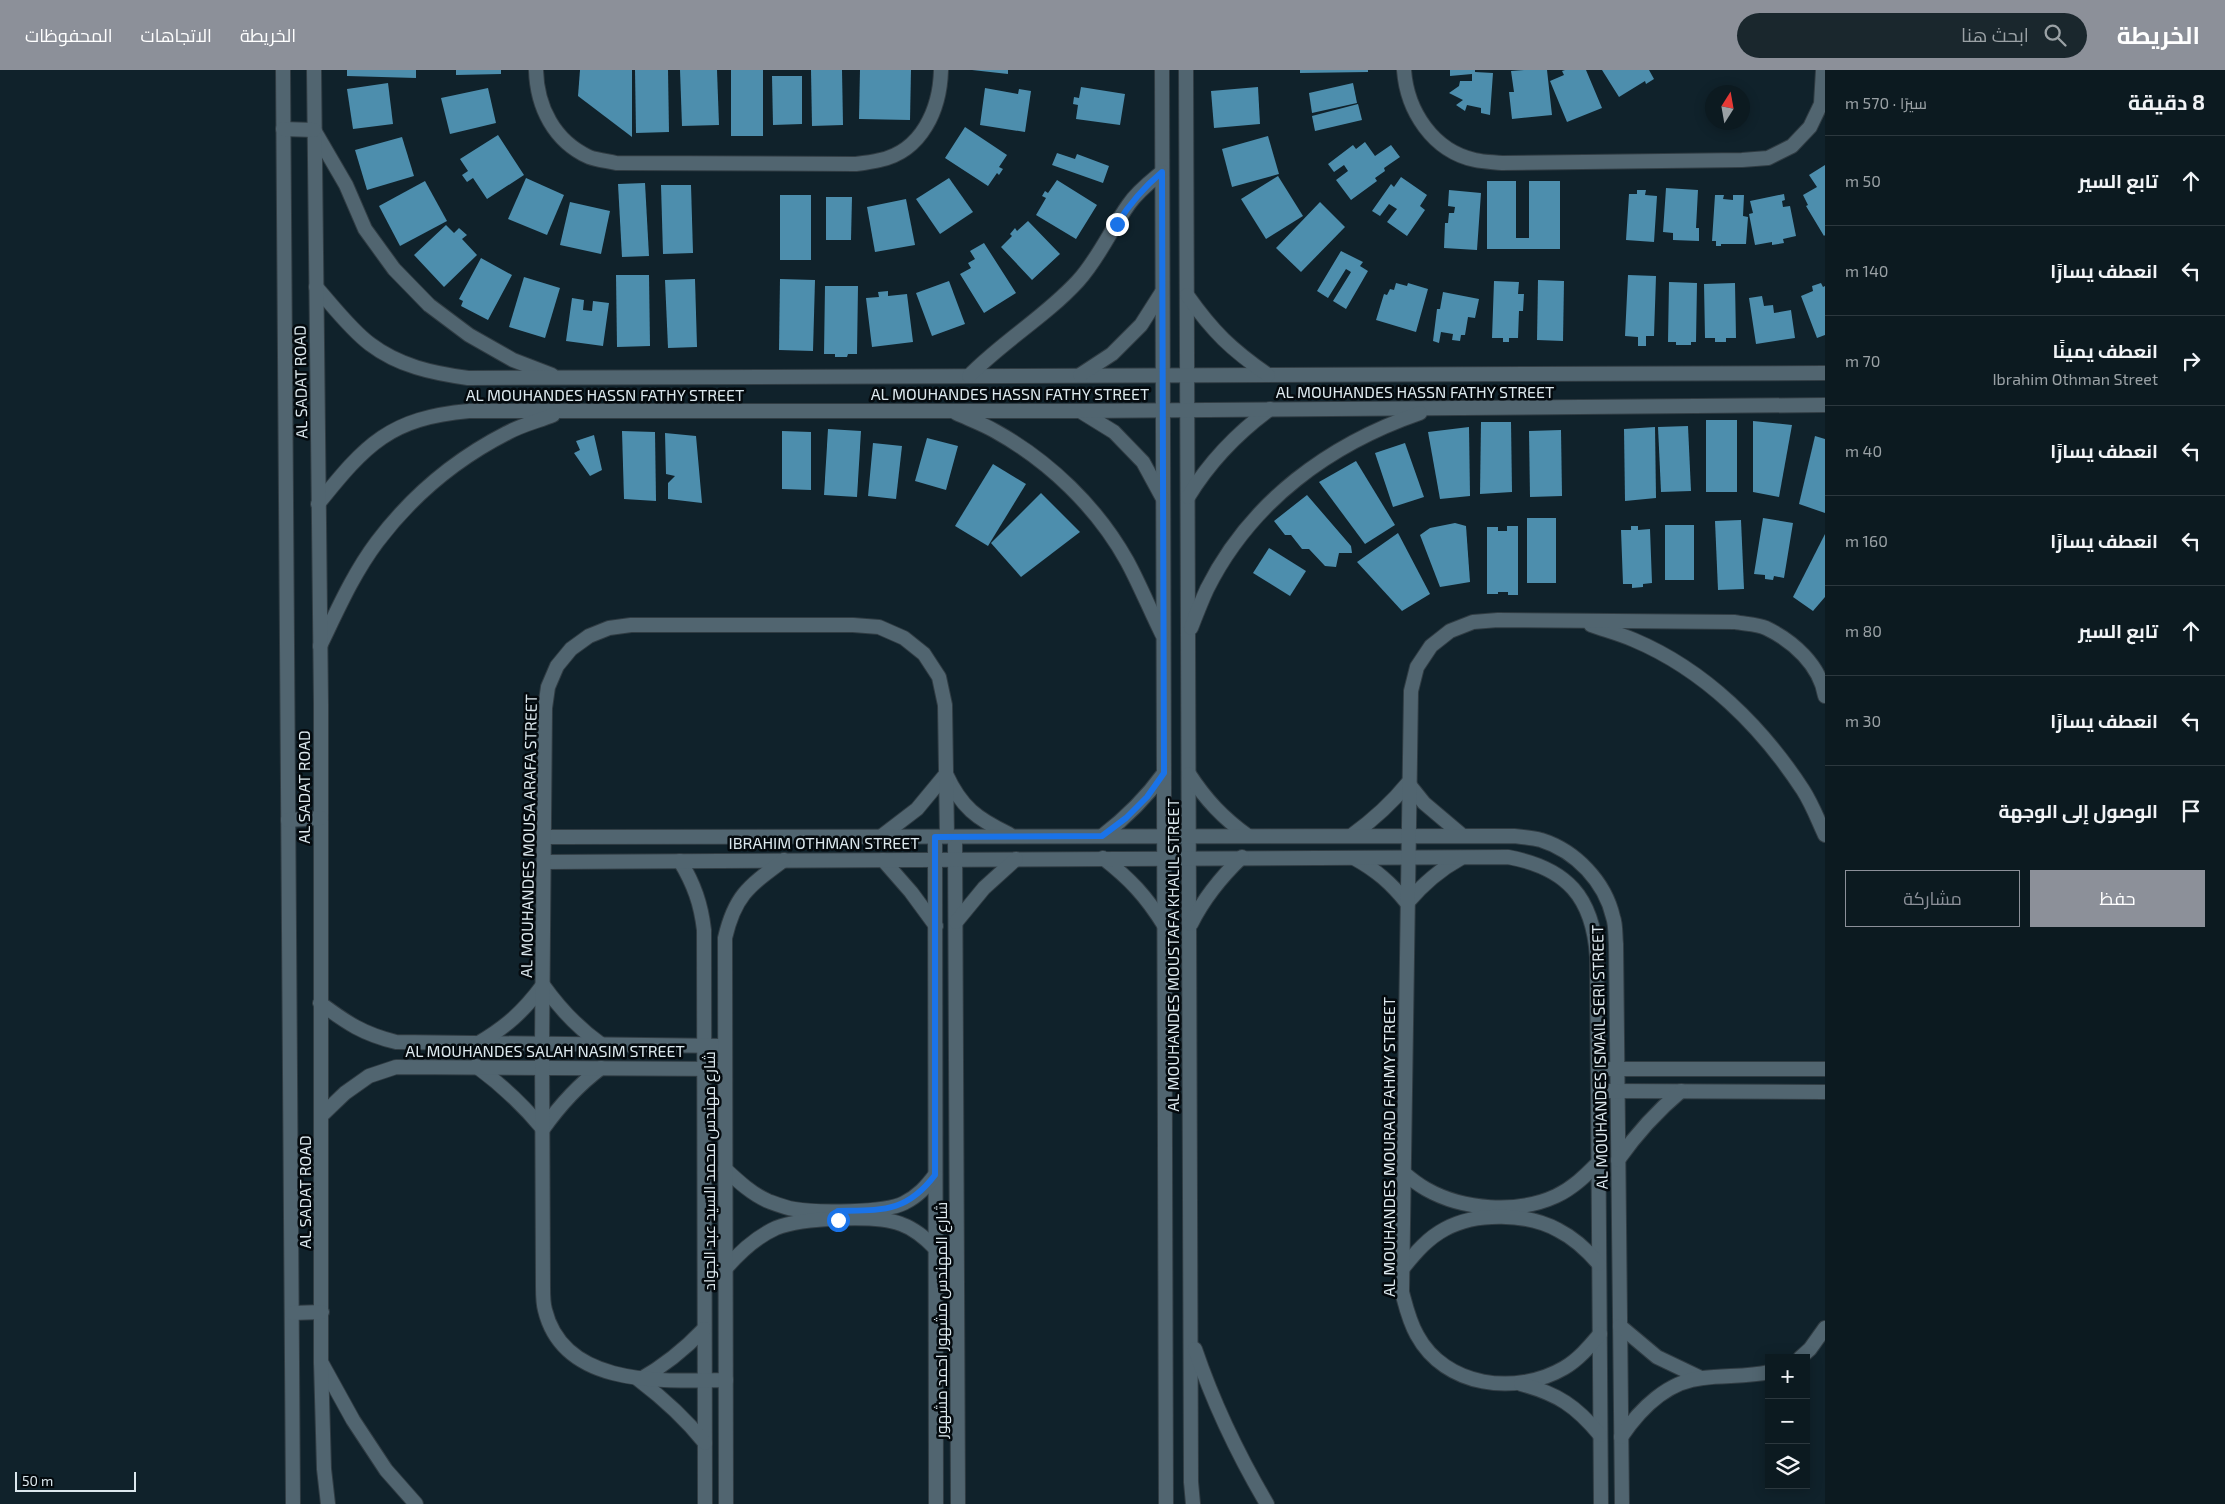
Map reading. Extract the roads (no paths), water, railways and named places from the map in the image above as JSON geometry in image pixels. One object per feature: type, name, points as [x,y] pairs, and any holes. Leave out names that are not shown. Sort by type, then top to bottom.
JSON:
[{"type":"street","name":"AL SADAT ROAD","points":[[283,70],[293,1504]]},
{"type":"street","name":"AL SADAT ROAD","points":[[314,70],[321,818],[321,1362],[324,1469],[328,1504]]},
{"type":"street","points":[[536,70],[539,99],[550,124],[567,143],[590,157],[616,163],[856,164],[881,160],[904,149],[923,132],[935,110],[941,70]]},
{"type":"street","name":"AL MOUHANDES MOUSTAFA KHALIL STREET","points":[[1162,70],[1166,1504]]},
{"type":"street","name":"AL MOUHANDES MOUSTAFA KHALIL STREET","points":[[1186,70],[1191,1482],[1193,1504]]},
{"type":"street","points":[[1404,70],[1412,109],[1428,132],[1449,149],[1474,160],[1502,163],[1742,160],[1768,158],[1792,146],[1810,128],[1821,104],[1824,70]]},
{"type":"street","points":[[284,129],[314,130],[346,185],[365,229],[394,269],[429,305],[478,340],[513,360],[559,378]]},
{"type":"street","points":[[969,376],[990,354],[1032,324],[1063,296],[1100,252],[1129,204],[1144,187],[1162,172]]},
{"type":"street","name":"AL MOUHANDES HASSN FATHY STREET","points":[[316,287],[369,344],[399,362],[432,373],[468,378],[1822,371]]},
{"type":"street","points":[[1079,376],[1112,354],[1141,325],[1162,292]]},
{"type":"street","points":[[1187,295],[1209,326],[1230,346],[1268,375]]},
{"type":"street","name":"AL MOUHANDES HASSN FATHY STREET","points":[[318,504],[359,455],[383,436],[410,422],[439,414],[469,411],[1432,409],[1825,405]]},
{"type":"street","points":[[1188,498],[1204,472],[1223,448],[1245,427],[1270,409]]},
{"type":"street","points":[[1188,633],[1208,588],[1234,546],[1265,508],[1301,475],[1341,447],[1385,425],[1432,409]]},
{"type":"street","points":[[1079,410],[1114,432],[1143,462],[1163,498]]},
{"type":"street","points":[[951,411],[1002,435],[1034,456],[1070,486],[1101,522],[1127,561],[1164,636]]},
{"type":"street","points":[[320,646],[346,592],[376,543],[413,499],[457,462],[499,437],[561,412]]},
{"type":"street","points":[[1581,621],[1635,640],[1686,668],[1731,703],[1771,744],[1804,792],[1825,834]]},
{"type":"street","name":"AL MOUHANDES MOURAD FAHMY STREET","points":[[1600,1334],[1584,1353],[1566,1368],[1544,1378],[1521,1384],[1497,1385],[1473,1380],[1451,1370],[1432,1356],[1417,1337],[1407,1315],[1402,1292],[1407,836],[1411,691],[1417,667],[1431,646],[1450,631],[1474,622],[1735,622],[1764,628],[1790,642],[1810,663],[1824,689],[1825,696]]},
{"type":"street","name":"AL MOUHANDES MOUSA ARAFA STREET","points":[[638,1380],[587,1364],[574,1354],[554,1332],[545,1310],[543,1288],[542,1045],[545,708],[548,687],[557,666],[571,649],[589,636],[609,628],[631,625],[853,625],[879,627],[904,638],[924,654],[938,677],[945,705],[946,836]]},
{"type":"street","points":[[1102,836],[1126,818],[1147,797],[1164,773]]},
{"type":"street","points":[[1189,773],[1211,805],[1225,819],[1248,836]]},
{"type":"street","points":[[883,835],[917,809],[946,774],[955,794],[971,811],[990,825],[1012,836]]},
{"type":"street","points":[[1351,836],[1373,821],[1392,803],[1408,783],[1424,803],[1463,836]]},
{"type":"street","points":[[288,820],[321,818]]},
{"type":"street","name":"شارع المهندس مشهور احمد مشهور","points":[[936,1504],[935,859],[946,836]]},
{"type":"street","name":"شارع المهندس مشهور احمد مشهور","points":[[946,836],[955,859],[958,1504]]},
{"type":"street","name":"IBRAHIM OTHMAN STREET","points":[[544,837],[1164,836]]},
{"type":"street","name":"AL MOUHANDES ISMAIL SERI STREET","points":[[1164,836],[1514,836],[1542,840],[1566,852],[1588,869],[1604,891],[1614,917],[1616,944],[1622,1504]]},
{"type":"street","points":[[1189,927],[1208,893],[1220,877],[1242,857]]},
{"type":"street","points":[[1351,857],[1379,873],[1407,903],[1442,868],[1464,857]]},
{"type":"street","name":"AL MOUHANDES ISMAIL SERI STREET","points":[[1164,858],[1508,857],[1532,862],[1555,872],[1574,888],[1587,909],[1596,932],[1601,1504]]},
{"type":"street","points":[[1103,858],[1128,877],[1149,900],[1165,927]]},
{"type":"street","name":"IBRAHIM OTHMAN STREET","points":[[544,862],[1164,858]]},
{"type":"street","points":[[956,922],[984,888],[1016,859]]},
{"type":"street","name":"شارع مهندس محمد السيد عبد الجواد","points":[[726,1504],[725,938],[730,915],[742,895],[784,860]]},
{"type":"street","points":[[883,860],[911,892],[936,926]]},
{"type":"street","name":"شارع مهندس محمد السيد عبد الجواد","points":[[680,861],[693,882],[701,906],[704,930],[705,1504]]},
{"type":"street","points":[[477,1044],[503,1029],[525,1009],[543,985],[566,1015],[579,1028],[602,1045]]},
{"type":"street","name":"AL MOUHANDES SALAH NASIM STREET","points":[[320,1003],[363,1032],[396,1042],[725,1046]]},
{"type":"street","points":[[476,1066],[512,1095],[543,1129],[559,1106],[578,1085],[601,1068]]},
{"type":"street","name":"AL MOUHANDES SALAH NASIM STREET","points":[[321,1116],[345,1093],[369,1076],[396,1067],[725,1069]]},
{"type":"street","points":[[1598,1068],[1825,1069]]},
{"type":"street","points":[[1598,1091],[1825,1092]]},
{"type":"street","points":[[1618,1160],[1636,1134],[1657,1111],[1681,1091]]},
{"type":"street","points":[[1403,1268],[1422,1245],[1446,1228],[1556,1196],[1579,1182],[1598,1163]]},
{"type":"street","points":[[725,1169],[745,1188],[768,1201],[794,1209],[880,1219],[901,1224],[921,1234],[935,1248]]},
{"type":"street","points":[[1404,1173],[1426,1189],[1450,1200],[1503,1212],[1557,1229],[1580,1244],[1599,1264]]},
{"type":"street","points":[[726,1268],[740,1252],[756,1239],[775,1229],[795,1222],[881,1210],[902,1204],[922,1192],[935,1175]]},
{"type":"street","points":[[292,1313],[322,1312]]},
{"type":"street","points":[[1620,1326],[1657,1357],[1701,1378]]},
{"type":"street","points":[[1805,1354],[1810,1350],[1825,1328]]},
{"type":"street","points":[[638,1380],[670,1361],[685,1349],[704,1329]]},
{"type":"street","points":[[1191,1336],[1218,1410],[1236,1451],[1267,1504]]},
{"type":"street","points":[[321,1362],[353,1420],[386,1470],[416,1504]]},
{"type":"street","points":[[1621,1437],[1632,1420],[1652,1401],[1681,1384],[1701,1378],[1765,1372]]},
{"type":"street","points":[[638,1380],[726,1380]]},
{"type":"street","points":[[638,1380],[663,1398],[680,1414],[705,1443]]},
{"type":"street","name":"AL MOUHANDES MOURAD FAHMY STREET","points":[[1521,1384],[1544,1390],[1566,1401],[1585,1416],[1600,1435]]}]
